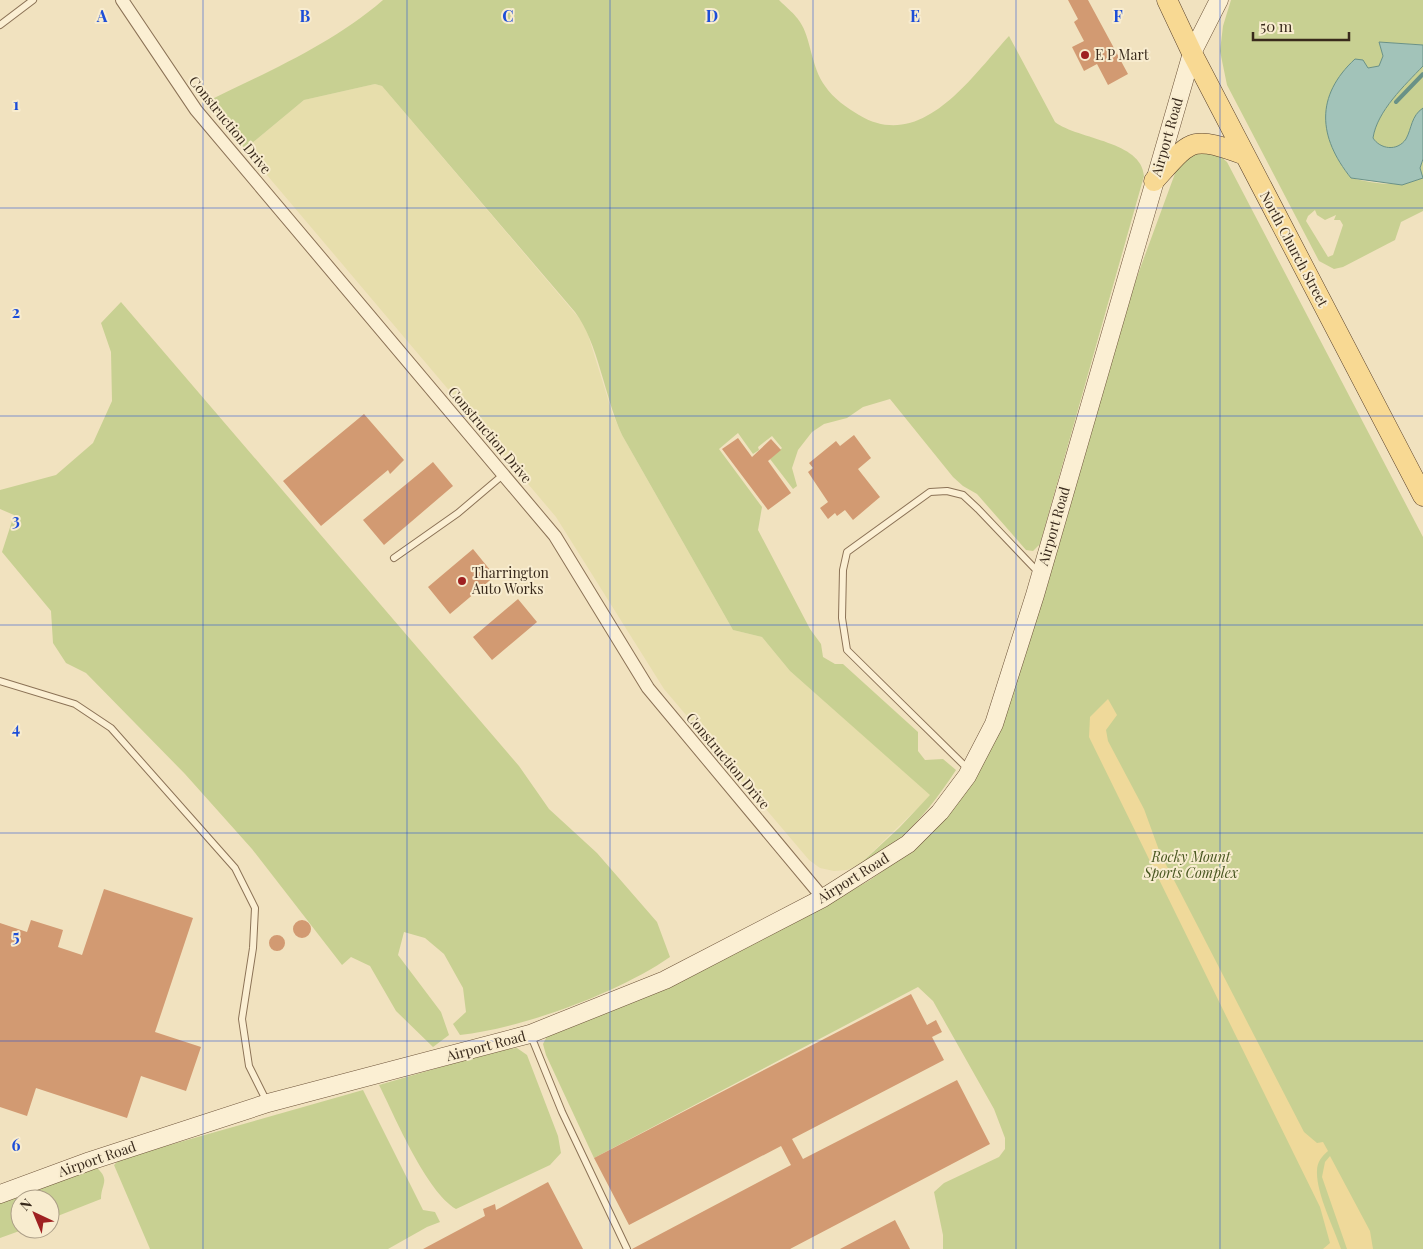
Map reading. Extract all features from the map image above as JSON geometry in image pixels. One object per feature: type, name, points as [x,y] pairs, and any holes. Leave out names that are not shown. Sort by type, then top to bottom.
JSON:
[{"type":"main road","name":"North Church Street","points":[[1167,0],[1192,53],[1423,496]]},
{"type":"main road","name":"Airport Road","points":[[0,1194],[90,1161],[268,1103],[530,1034],[665,980],[823,898],[908,844],[940,812],[970,771],[994,724],[1040,574],[1192,53],[1219,0]]},
{"type":"main road","points":[[1154,181],[1183,150],[1200,142],[1210,142],[1245,155]]},
{"type":"street","name":"Construction Drive","points":[[122,0],[192,106],[504,474],[566,552],[648,688],[823,898]]},
{"type":"lane","points":[[0,26],[28,1]]},
{"type":"lane","points":[[394,558],[458,513],[504,474]]},
{"type":"lane","points":[[970,771],[846,650],[842,618],[843,570],[847,552],[930,492],[947,491],[963,495],[1040,574]]},
{"type":"lane","points":[[0,681],[74,704],[111,728],[235,868],[255,908],[253,948],[242,1019],[249,1066],[268,1103]]},
{"type":"lane","points":[[530,1034],[566,1121],[627,1249]]},
{"type":"shaded area","points":[[375,84],[382,86],[585,325],[612,412],[622,435],[733,630],[762,637],[790,671],[931,795],[859,865],[847,870],[834,871],[820,868],[809,860],[664,689],[556,517],[245,149],[304,100]]},
{"type":"green space","points":[[383,0],[779,0],[796,16],[804,29],[820,78],[832,95],[859,115],[882,124],[904,124],[924,117],[944,105],[979,71],[1009,36],[1055,122],[1066,128],[1121,148],[1133,155],[1141,164],[1144,176],[1040,544],[1033,551],[1026,550],[977,494],[963,486],[953,477],[890,399],[863,407],[847,418],[824,424],[812,432],[798,450],[792,468],[797,486],[793,489],[770,459],[782,448],[772,436],[758,447],[759,450],[753,454],[738,433],[719,449],[762,507],[758,530],[810,629],[821,644],[823,657],[835,664],[843,664],[918,732],[918,751],[925,760],[943,759],[956,770],[929,808],[905,834],[892,845],[859,865],[899,828],[930,795],[790,671],[762,637],[733,630],[622,435],[590,339],[583,324],[575,312],[382,86],[375,84],[304,100],[245,149],[206,102],[298,57],[342,31]]},
{"type":"green space","points":[[1231,0],[1423,0],[1423,45],[1379,42],[1383,56],[1379,66],[1368,68],[1328,100],[1327,121],[1330,141],[1344,169],[1351,178],[1387,184],[1414,181],[1422,178],[1420,168],[1423,159],[1423,211],[1401,222],[1395,240],[1343,267],[1334,269],[1319,261],[1227,85],[1220,51],[1223,26]],"holes":[[[1315,210],[1317,215],[1325,220],[1336,215],[1334,220],[1340,220],[1343,225],[1333,255],[1328,257],[1306,221],[1308,216]]]},
{"type":"green space","points":[[1423,66],[1423,108],[1419,111],[1406,139],[1402,143],[1393,148],[1380,145],[1373,138],[1380,118],[1400,90]]},
{"type":"green space","name":"Rocky Mount Sports Complex","points":[[1199,152],[1219,155],[1227,162],[1423,537],[1423,1249],[943,1249],[943,1235],[934,1192],[944,1183],[999,1157],[1005,1149],[1005,1138],[994,1109],[933,1001],[918,987],[594,1158],[546,1055],[543,1044],[547,1036],[651,995],[816,911],[870,880],[907,854],[985,759],[1123,315],[1177,168],[1183,159]]},
{"type":"green space","points":[[121,302],[519,766],[549,809],[597,853],[657,922],[670,957],[624,983],[569,1007],[512,1025],[460,1035],[453,1024],[466,1012],[463,988],[444,954],[425,938],[404,932],[398,955],[441,1012],[449,1035],[433,1047],[396,1011],[370,966],[351,957],[342,965],[252,849],[185,774],[86,673],[66,663],[53,643],[51,611],[2,552],[14,515],[0,509],[0,490],[56,475],[93,443],[112,401],[111,352],[101,323]]},
{"type":"green space","points":[[517,1048],[527,1055],[558,1136],[561,1153],[550,1165],[456,1209],[445,1200],[423,1171],[379,1085],[500,1050]]},
{"type":"green space","points":[[363,1090],[423,1210],[435,1212],[440,1222],[427,1227],[388,1249],[150,1249],[114,1165],[120,1159]]},
{"type":"green space","points":[[96,1167],[101,1171],[104,1179],[101,1199],[60,1215],[60,1189],[37,1189]]},
{"type":"green space","points":[[10,1199],[10,1234],[0,1238],[0,1203]]},
{"type":"sand","points":[[1108,699],[1117,715],[1106,730],[1108,741],[1144,809],[1160,853],[1304,1132],[1317,1143],[1323,1142],[1328,1151],[1318,1165],[1317,1180],[1322,1200],[1341,1249],[1323,1249],[1330,1243],[1320,1207],[1089,737],[1090,717]]},
{"type":"sand","points":[[1330,1156],[1370,1231],[1373,1249],[1347,1249],[1322,1177],[1325,1162]]},
{"type":"water","points":[[1379,42],[1423,45],[1423,66],[1386,108],[1380,118],[1373,138],[1384,147],[1398,146],[1406,139],[1414,118],[1423,108],[1423,159],[1420,168],[1423,178],[1402,185],[1351,178],[1340,163],[1327,132],[1327,102],[1333,87],[1342,73],[1355,59],[1363,60],[1368,68],[1379,66],[1383,56]]},
{"type":"building","points":[[1068,0],[1088,0],[1128,74],[1108,85],[1097,64],[1084,71],[1072,47],[1084,41],[1074,22],[1078,19]]},
{"type":"building","points":[[364,414],[404,460],[390,474],[388,470],[321,526],[283,481]]},
{"type":"building","points":[[854,435],[871,458],[858,469],[880,497],[853,520],[845,510],[837,516],[835,513],[828,519],[820,508],[828,502],[808,472],[813,468],[809,463],[836,441],[840,446]]},
{"type":"building","points":[[738,438],[752,457],[771,439],[781,450],[768,461],[791,493],[768,510],[722,449]]},
{"type":"building","points":[[433,462],[453,486],[384,545],[363,520]]},
{"type":"building","name":"Tharrington Auto Works","points":[[473,549],[495,576],[450,614],[428,587]]},
{"type":"building","points":[[518,599],[537,622],[492,660],[473,637]]},
{"type":"building","points":[[104,889],[193,918],[155,1032],[201,1047],[186,1091],[141,1076],[127,1118],[36,1088],[27,1116],[0,1107],[0,923],[27,932],[31,920],[63,930],[58,947],[82,955]]},
{"type":"building","points":[[302,920],[308,923],[311,929],[308,935],[302,938],[296,935],[293,929],[296,923]]},
{"type":"building","points":[[274,935],[280,935],[285,940],[283,949],[274,951],[269,946],[269,940]]},
{"type":"building","points":[[911,994],[927,1025],[936,1020],[942,1032],[932,1037],[944,1060],[792,1139],[803,1159],[957,1080],[990,1144],[790,1249],[632,1249],[791,1165],[781,1146],[629,1225],[594,1158]]},
{"type":"building","points":[[548,1182],[583,1249],[423,1249],[485,1216],[483,1209],[495,1204],[496,1210]]},
{"type":"building","points":[[895,1220],[910,1249],[840,1249]]},
{"type":"waterway","points":[[1396,102],[1423,74]]},
{"type":"place","name":"E P Mart","points":[[1085,55]]},
{"type":"place","name":"Tharrington Auto Works","points":[[462,581]]}]
